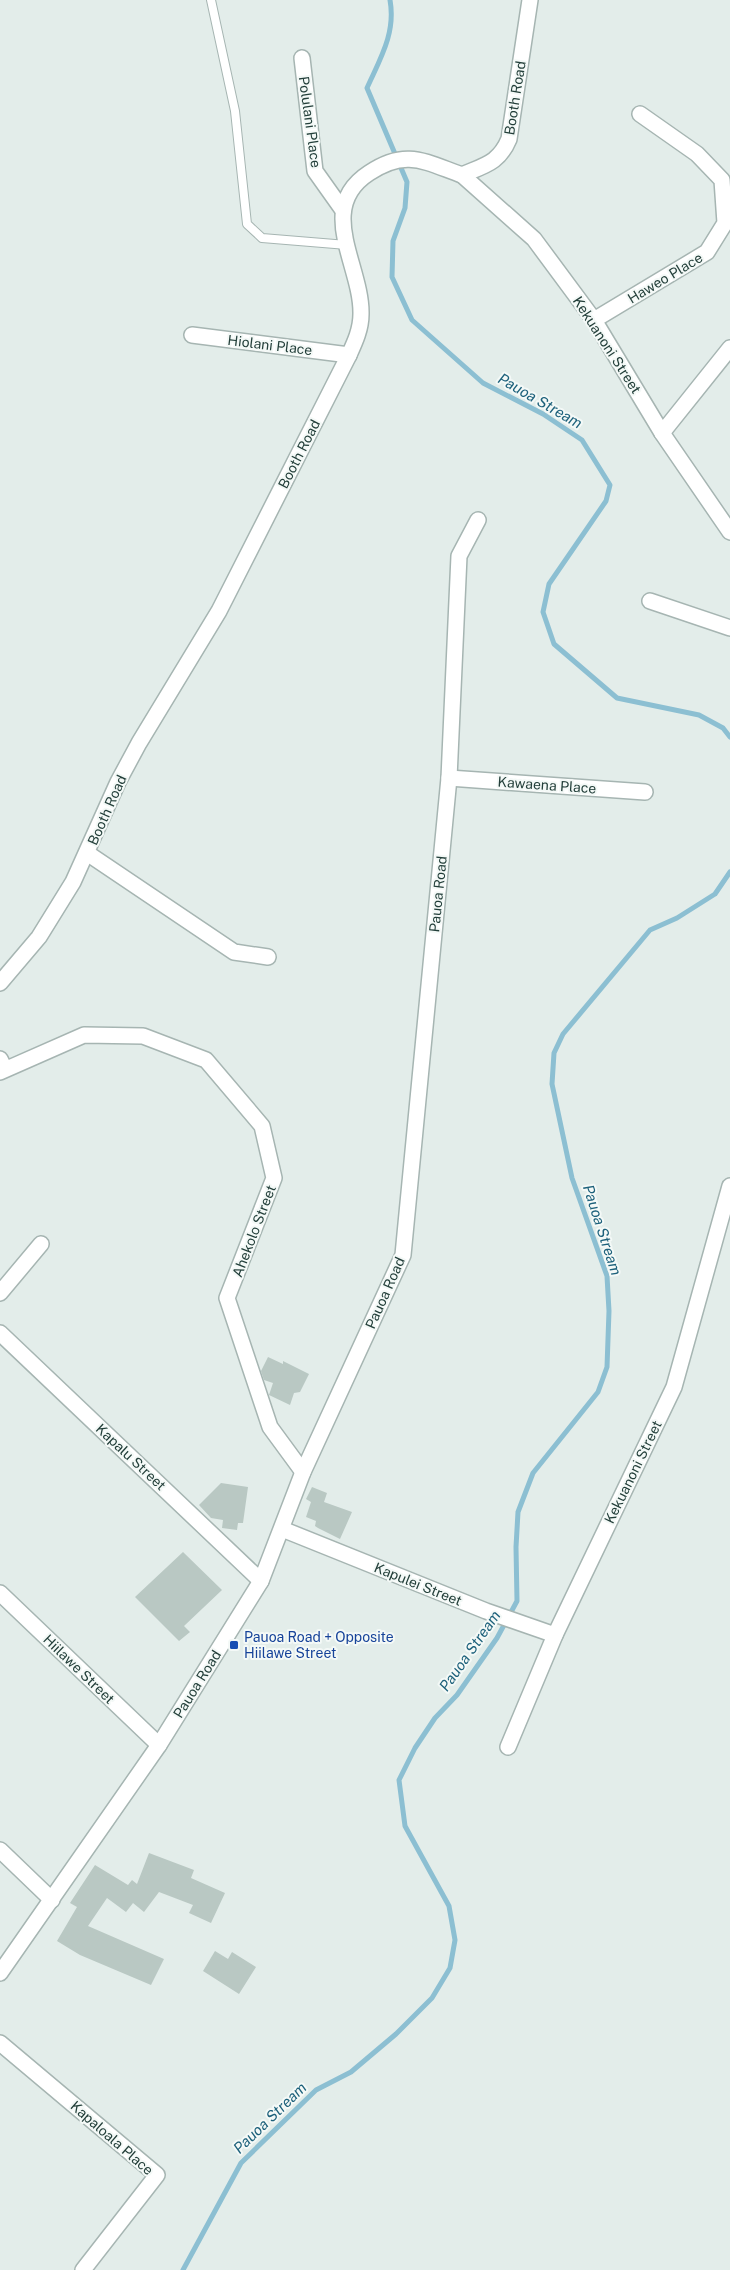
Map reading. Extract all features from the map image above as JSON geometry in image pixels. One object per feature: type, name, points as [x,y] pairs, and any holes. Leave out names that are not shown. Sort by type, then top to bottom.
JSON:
[{"type":"street","name":"Booth Road","points":[[0,983],[39,937],[73,882],[118,782],[139,743],[219,612],[349,355],[359,331],[361,314],[359,293],[343,230],[342,209],[352,187],[372,170],[402,158],[415,159],[462,175],[494,161],[504,150],[509,139],[530,0]]},
{"type":"street","name":"Polulani Place","points":[[302,58],[315,171],[342,209]]},
{"type":"street","name":"Haweo Place","points":[[594,320],[707,252],[725,223],[722,180],[697,154],[640,114]]},
{"type":"street","name":"Kekuanoni Street","points":[[462,175],[534,239],[594,320],[662,433],[730,532]]},
{"type":"street","name":"Hiolani Place","points":[[192,335],[349,355]]},
{"type":"street","points":[[662,433],[730,348]]},
{"type":"street","name":"Pauoa Road","points":[[0,1973],[159,1745],[261,1581],[303,1472],[403,1254],[449,778],[459,556],[478,520]]},
{"type":"street","points":[[650,601],[730,628]]},
{"type":"street","name":"Kawaena Place","points":[[449,778],[644,792]]},
{"type":"street","points":[[87,853],[234,952],[268,957]]},
{"type":"street","name":"Ahekolo Street","points":[[2,1067],[84,1035],[143,1036],[206,1060],[262,1126],[274,1178],[227,1298],[270,1427],[303,1472]]},
{"type":"street","name":"Kekuanoni Street","points":[[508,1747],[555,1635],[674,1387],[730,1186]]},
{"type":"street","points":[[0,1293],[41,1244]]},
{"type":"street","name":"Kapalu Street","points":[[0,1333],[261,1581]]},
{"type":"street","name":"Kapulei Street","points":[[282,1529],[522,1625],[555,1635]]},
{"type":"street","name":"Hiilawe Street","points":[[0,1593],[159,1745]]},
{"type":"street","points":[[0,1850],[52,1900]]},
{"type":"street","name":"Kapaloala Place","points":[[0,2043],[157,2175],[83,2270]]},
{"type":"lane","points":[[211,0],[235,111],[247,224],[262,238],[347,245]]},
{"type":"building","points":[[268,1357],[283,1364],[283,1361],[309,1374],[300,1392],[294,1393],[290,1405],[269,1395],[273,1383],[264,1380],[261,1371]]},
{"type":"building","points":[[221,1483],[248,1487],[243,1523],[238,1523],[237,1530],[222,1528],[223,1520],[211,1518],[199,1505]]},
{"type":"building","points":[[312,1487],[327,1493],[324,1502],[352,1512],[340,1539],[318,1528],[315,1526],[316,1521],[306,1517],[311,1502],[306,1499]]},
{"type":"building","points":[[183,1552],[222,1590],[184,1626],[190,1632],[179,1641],[135,1597]]},
{"type":"building","points":[[149,1853],[194,1870],[191,1878],[225,1893],[211,1923],[189,1913],[193,1905],[159,1892],[144,1912],[133,1903],[126,1912],[107,1898],[88,1926],[164,1959],[151,1985],[80,1955],[57,1941],[77,1907],[70,1903],[95,1865],[128,1885],[132,1880],[137,1884]]},
{"type":"building","points":[[215,1951],[228,1959],[232,1952],[256,1967],[239,1994],[203,1971]]},
{"type":"waterway","name":"Pauoa Stream","points":[[390,0],[391,24],[389,35],[382,56],[367,88],[407,182],[405,208],[393,241],[392,277],[412,320],[483,383],[543,414],[582,440],[610,485],[606,501],[549,584],[543,612],[554,644],[617,698],[699,715],[723,728],[730,737]]},
{"type":"waterway","name":"Pauoa Stream","points":[[183,2270],[241,2163],[316,2090],[351,2072],[396,2034],[432,1998],[450,1968],[455,1940],[449,1906],[405,1826],[399,1780],[415,1748],[435,1718],[457,1695],[497,1638],[517,1601],[516,1547],[518,1512],[533,1473],[598,1392],[607,1367],[609,1311],[607,1276],[572,1178],[552,1084],[554,1053],[563,1034],[650,930],[677,918],[715,894],[730,872]]},
{"type":"place","name":"Pauoa Road + Opposite Hiilawe Street","points":[[234,1645]]}]
